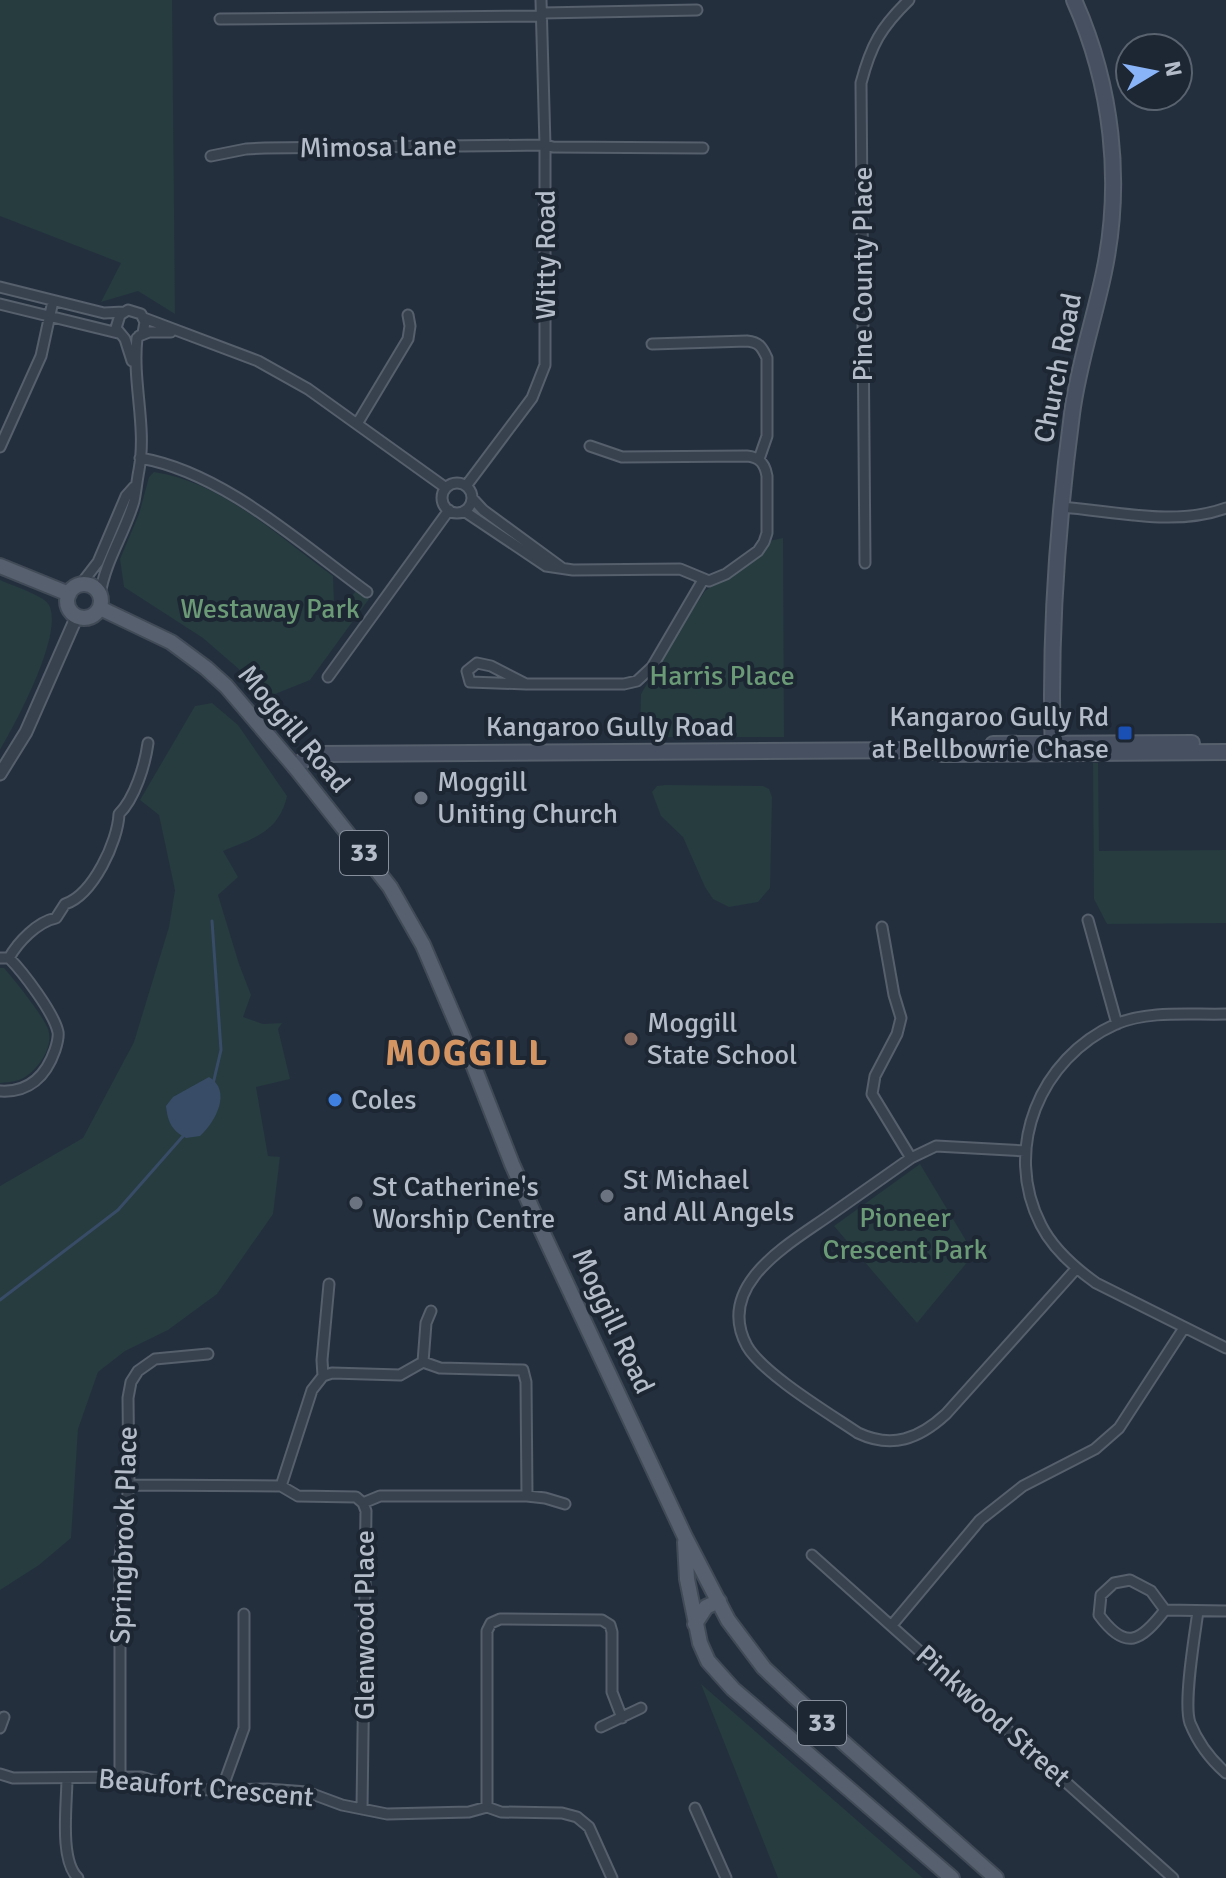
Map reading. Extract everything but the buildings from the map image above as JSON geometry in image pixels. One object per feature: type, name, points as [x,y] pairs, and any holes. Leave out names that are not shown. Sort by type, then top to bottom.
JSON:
[{"type":"main road","name":"Church Road","points":[[1053,747],[1053,608],[1061,507],[1072,411],[1109,244],[1114,176],[1110,127],[1100,74],[1074,0]]},
{"type":"main road","points":[[0,566],[69,594]]},
{"type":"main road","points":[[69,594],[81,584]]},
{"type":"main road","name":"33","points":[[81,584],[93,586],[100,602]]},
{"type":"main road","points":[[69,594],[70,609],[77,616],[93,616],[100,602]]},
{"type":"main road","name":"Moggill Road","points":[[100,602],[171,642],[206,668],[246,708],[390,887],[417,933],[462,1036],[512,1164],[685,1537],[728,1620],[764,1668],[996,1878]]},
{"type":"main road","name":"Kangaroo Gully Road","points":[[1053,747],[1226,743]]},
{"type":"main road","name":"Kangaroo Gully Road","points":[[295,767],[309,756],[320,754],[929,750],[942,745],[1226,752]]},
{"type":"main road","name":"Moggill Road","points":[[685,1537],[687,1579],[695,1624],[708,1661],[733,1689],[952,1878]]},
{"type":"main road","points":[[695,1624],[706,1607],[719,1601]]},
{"type":"street","name":"Witty Road","points":[[466,486],[532,398],[545,365],[545,145],[541,0]]},
{"type":"street","name":"Pine County Place","points":[[865,563],[861,83],[870,50],[887,21],[909,0]]},
{"type":"street","points":[[220,19],[697,10]]},
{"type":"street","name":"Mimosa Lane","points":[[211,156],[265,148],[545,145],[703,148]]},
{"type":"street","points":[[0,287],[104,313],[137,312],[144,318],[258,361],[308,389],[446,488]]},
{"type":"street","points":[[0,447],[41,356],[53,301]]},
{"type":"street","points":[[0,304],[121,336],[180,332]]},
{"type":"street","points":[[124,312],[117,319],[135,371]]},
{"type":"street","points":[[357,424],[408,339],[408,315]]},
{"type":"street","points":[[100,602],[106,567],[134,501],[142,432],[135,371],[144,318]]},
{"type":"street","points":[[652,344],[747,341],[756,342],[763,349],[767,358],[767,436],[759,459]]},
{"type":"street","points":[[464,511],[537,562],[562,568],[680,569],[703,580],[718,579],[758,551],[764,542],[767,533],[767,476],[759,459],[747,456],[622,457],[590,446]]},
{"type":"street","points":[[140,458],[162,462],[195,475],[233,497],[367,592]]},
{"type":"street","points":[[472,498],[464,511],[449,510],[443,502],[446,488],[453,483],[466,486],[483,510],[562,568]]},
{"type":"street","points":[[81,584],[98,562],[126,496],[136,484]]},
{"type":"street","points":[[1061,507],[1176,517],[1226,508]]},
{"type":"street","points":[[328,677],[449,510]]},
{"type":"street","points":[[526,684],[484,663],[471,666],[467,671],[470,682],[526,684],[624,684],[637,681],[652,667],[703,580]]},
{"type":"street","points":[[0,774],[26,732],[77,616]]},
{"type":"street","points":[[0,1091],[21,1089],[48,1070],[59,1040],[53,1018],[5,958],[17,944],[56,918],[65,904],[76,899],[96,876],[118,831],[119,814],[126,808],[146,758],[148,743]]},
{"type":"street","points":[[1088,920],[1117,1024]]},
{"type":"street","points":[[882,927],[901,1018],[897,1034],[875,1076],[872,1094],[911,1158]]},
{"type":"street","points":[[1226,1014],[1139,1018],[1117,1024],[1071,1052],[1047,1082],[1036,1104],[1026,1151],[1030,1195],[1041,1225],[1076,1269],[1096,1283],[1226,1348]]},
{"type":"street","points":[[1026,1151],[936,1146],[911,1158],[768,1259],[749,1283],[738,1316],[748,1347],[774,1374],[858,1433],[873,1440],[891,1442],[910,1439],[929,1430],[1076,1269]]},
{"type":"street","points":[[323,1376],[329,1284]]},
{"type":"street","points":[[423,1362],[426,1323],[431,1311]]},
{"type":"street","points":[[892,1625],[980,1520],[1023,1486],[1095,1449],[1119,1428],[1184,1328]]},
{"type":"street","name":"Springbrook Place","points":[[120,1776],[120,1557],[129,1485],[128,1398],[131,1382],[138,1371],[155,1359],[208,1354]]},
{"type":"street","points":[[281,1486],[312,1390],[323,1376],[332,1373],[400,1375],[423,1362],[440,1368],[523,1370],[526,1382],[527,1496]]},
{"type":"street","name":"Glenwood Place","points":[[129,1485],[281,1486],[298,1496],[356,1497],[363,1503],[366,1511],[362,1809]]},
{"type":"street","points":[[363,1503],[380,1496],[527,1496],[565,1504]]},
{"type":"street","name":"Pinkwood Street","points":[[812,1555],[1173,1878]]},
{"type":"street","points":[[1130,1580],[1151,1591],[1165,1610],[1148,1632],[1130,1639],[1112,1633],[1099,1615],[1101,1595],[1114,1583],[1130,1580]]},
{"type":"street","points":[[1165,1610],[1226,1611]]},
{"type":"street","points":[[1198,1611],[1190,1671],[1189,1720],[1208,1757],[1226,1773]]},
{"type":"street","points":[[222,1789],[244,1728],[244,1614]]},
{"type":"street","points":[[487,1807],[487,1631],[491,1623],[500,1619],[602,1620],[610,1625],[612,1692],[622,1718]]},
{"type":"street","points":[[601,1727],[641,1708]]},
{"type":"street","points":[[0,1728],[4,1717]]},
{"type":"street","name":"Beaufort Crescent","points":[[0,1774],[13,1778],[141,1777],[186,1790],[307,1792],[342,1805],[387,1814],[469,1812],[487,1807],[501,1812],[562,1813],[577,1817],[593,1833],[612,1878]]},
{"type":"street","points":[[67,1778],[67,1853],[69,1869],[78,1878]]},
{"type":"street","points":[[695,1808],[726,1878]]},
{"type":"green space","points":[[0,0],[172,0],[175,314],[138,291],[101,302],[121,263],[0,216]]},
{"type":"green space","name":"Westaway Park","points":[[154,472],[203,487],[249,513],[333,576],[334,602],[342,607],[356,591],[369,599],[310,680],[270,696],[203,638],[124,587],[120,559],[139,514],[149,477]]},
{"type":"green space","name":"Harris Place","points":[[783,538],[784,737],[640,737],[641,694],[705,591],[763,551],[769,541]]},
{"type":"green space","points":[[0,580],[35,594],[46,602],[52,618],[50,636],[36,678],[0,750]]},
{"type":"green space","points":[[212,703],[238,725],[287,796],[278,818],[271,826],[223,851],[238,877],[218,895],[251,995],[243,1017],[263,1024],[282,1023],[278,1029],[290,1079],[256,1087],[268,1156],[280,1157],[273,1214],[217,1294],[168,1330],[125,1351],[98,1372],[78,1429],[71,1538],[39,1565],[0,1590],[0,1186],[83,1138],[134,1042],[169,927],[175,890],[159,815],[140,800],[195,706]]},
{"type":"green space","points":[[1093,763],[1098,763],[1099,851],[1226,850],[1226,923],[1107,924],[1094,899]]},
{"type":"green space","points":[[657,786],[763,786],[769,789],[772,797],[770,888],[758,902],[729,907],[713,899],[683,837],[661,816],[652,792]]},
{"type":"green space","points":[[0,968],[4,968],[35,1007],[48,1029],[49,1044],[42,1059],[25,1077],[0,1083]]},
{"type":"green space","name":"Pioneer Crescent Park","points":[[920,1164],[974,1254],[917,1323],[834,1226]]},
{"type":"green space","points":[[701,1684],[923,1878],[778,1878]]},
{"type":"water","points":[[209,1077],[220,1090],[216,1114],[200,1136],[186,1138],[171,1125],[166,1106],[173,1097]]},
{"type":"waterway","points":[[212,921],[221,1050],[213,1084]]},
{"type":"waterway","points":[[0,1300],[118,1210],[184,1135]]},
{"type":"place","name":"Kangaroo Gully Rd at Bellbowrie Chase","points":[[1125,733]]},
{"type":"place","name":"Moggill Uniting Church","points":[[421,798]]},
{"type":"place","name":"Moggill State School","points":[[631,1039]]},
{"type":"place","name":"Coles","points":[[335,1100]]},
{"type":"place","name":"St Michael and All Angels","points":[[607,1196]]},
{"type":"place","name":"St Catherine's Worship Centre","points":[[356,1203]]},
{"type":"district","name":"MOGGILL","points":[[467,1053]]}]
